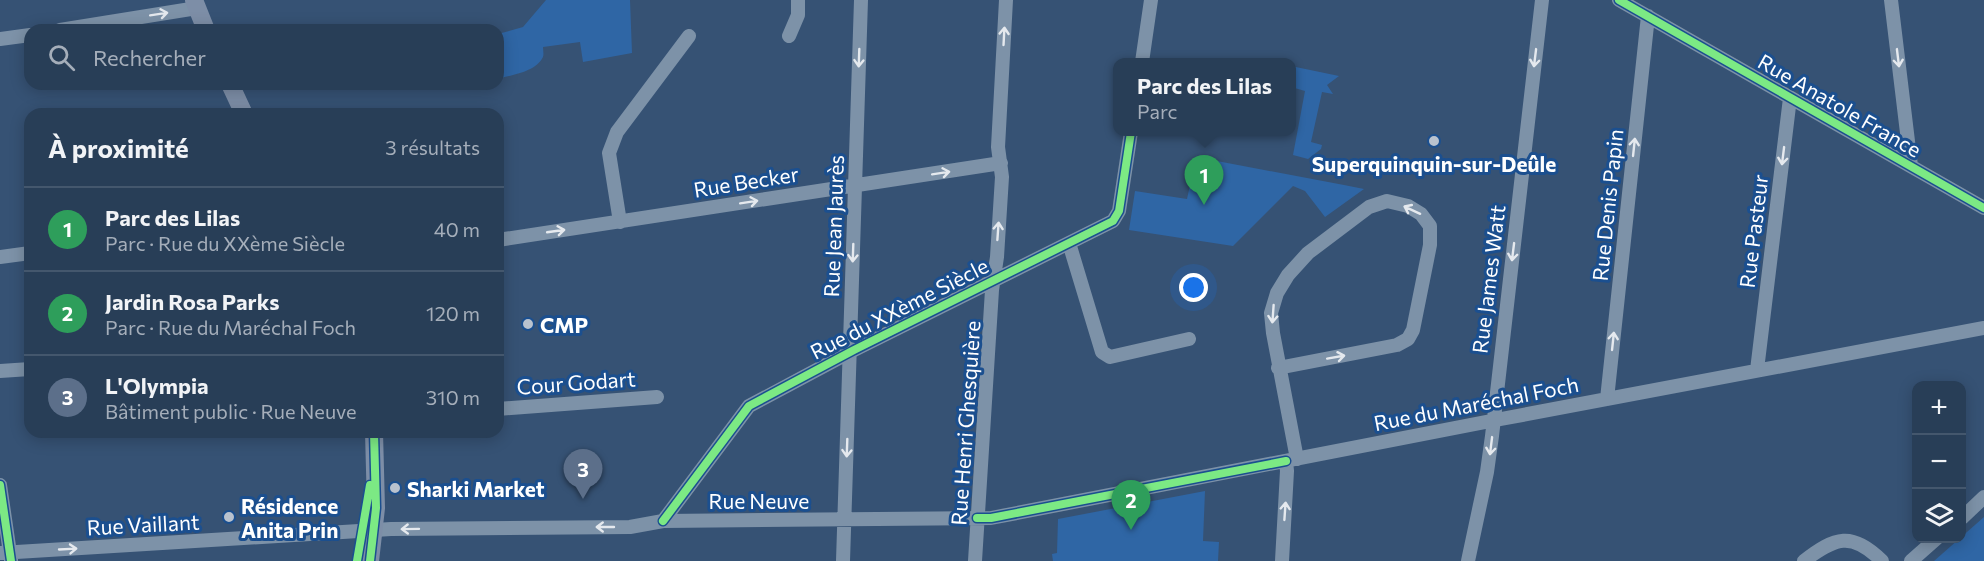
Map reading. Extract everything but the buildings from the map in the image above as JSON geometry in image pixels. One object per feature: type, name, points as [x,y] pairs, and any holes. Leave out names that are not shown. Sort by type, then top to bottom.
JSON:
[{"type":"main road","points":[[195,4],[203,24]]},
{"type":"main road","points":[[233,90],[241,108]]},
{"type":"main road","points":[[370,561],[368,532],[376,462],[374,438]]},
{"type":"main road","points":[[357,561],[368,532]]},
{"type":"street","points":[[789,36],[798,15],[798,0]]},
{"type":"street","name":"Rue Jean Jaurès","points":[[843,561],[861,0]]},
{"type":"street","name":"Rue Henri Ghesquière","points":[[975,561],[992,280],[997,257],[1002,177],[998,147],[1006,0]]},
{"type":"street","points":[[1143,58],[1151,0]]},
{"type":"street","name":"Rue James Watt","points":[[1468,561],[1487,472],[1542,0]]},
{"type":"street","name":"Rue Anatole France","points":[[1619,0],[1984,208]]},
{"type":"street","points":[[1891,0],[1911,166]]},
{"type":"street","points":[[91,24],[195,4]]},
{"type":"street","name":"Rue Denis Papin","points":[[1607,399],[1648,15]]},
{"type":"street","points":[[0,39],[24,36]]},
{"type":"street","points":[[620,222],[609,153],[617,132],[689,36]]},
{"type":"street","name":"Rue Pasteur","points":[[1757,370],[1790,98]]},
{"type":"street","name":"Rue du XXème Siècle","points":[[663,521],[749,406],[850,352],[1113,220],[1116,217],[1130,136]]},
{"type":"street","name":"Rue Becker","points":[[504,239],[1001,163]]},
{"type":"street","points":[[1278,368],[1397,345],[1408,339],[1413,330],[1430,245],[1430,226],[1421,214],[1408,206],[1387,201],[1369,207],[1308,253],[1277,293],[1271,313],[1278,368],[1291,460],[1287,476],[1282,561]]},
{"type":"street","points":[[1069,243],[1102,352],[1110,357],[1189,339]]},
{"type":"street","points":[[0,257],[24,254]]},
{"type":"street","name":"Rue du Maréchal Foch","points":[[977,518],[991,518],[1493,420],[1984,328]]},
{"type":"street","points":[[0,371],[24,369]]},
{"type":"street","name":"Cour Godart","points":[[504,409],[657,397]]},
{"type":"street","points":[[0,485],[7,556]]},
{"type":"street","points":[[1966,514],[1984,497]]},
{"type":"street","name":"Rue Neuve","points":[[368,532],[424,528],[630,527],[663,521],[977,518]]},
{"type":"street","name":"Rue Vaillant","points":[[7,556],[368,532]]},
{"type":"street","points":[[1804,561],[1823,546],[1846,540],[1861,543],[1882,561]]},
{"type":"street","points":[[1911,561],[1931,543]]},
{"type":"shaded area","points":[[546,0],[630,0],[632,53],[583,62],[580,42],[543,47],[543,57],[535,66],[504,77],[504,32],[523,27]]},
{"type":"shaded area","points":[[1296,67],[1339,76],[1327,85],[1333,94],[1322,92],[1311,142],[1322,145],[1321,149],[1308,159],[1293,155],[1305,91],[1296,88]]},
{"type":"shaded area","points":[[1196,157],[1364,189],[1325,217],[1305,191],[1293,186],[1233,246],[1129,230],[1135,191],[1187,199]]},
{"type":"shaded area","points":[[1205,491],[1203,541],[1219,542],[1218,561],[1053,561],[1052,554],[1057,553],[1058,519]]},
{"type":"shaded area","points":[[1984,517],[1984,561],[1934,561],[1954,543],[1966,543],[1966,533]]},
{"type":"cycle path","points":[[1619,0],[1984,208]]},
{"type":"cycle path","points":[[663,521],[749,406],[854,350],[1113,221],[1119,211],[1130,136]]},
{"type":"cycle path","points":[[370,561],[376,508],[374,438]]},
{"type":"cycle path","points":[[977,518],[991,518],[1286,461]]},
{"type":"cycle path","points":[[0,485],[11,561]]},
{"type":"cycle path","points":[[357,561],[370,485]]},
{"type":"place","name":"Superquinquin-sur-Deûle","points":[[1434,141]]},
{"type":"place","name":"Parc des Lilas","points":[[1204,205]]},
{"type":"place","name":"CMP","points":[[528,324]]},
{"type":"place","name":"Sharki Market","points":[[395,488]]},
{"type":"place","name":"L'Olympia","points":[[583,499]]},
{"type":"place","name":"Résidence Anita Prin","points":[[229,517]]},
{"type":"place","name":"Jardin Rosa Parks","points":[[1131,530]]}]
